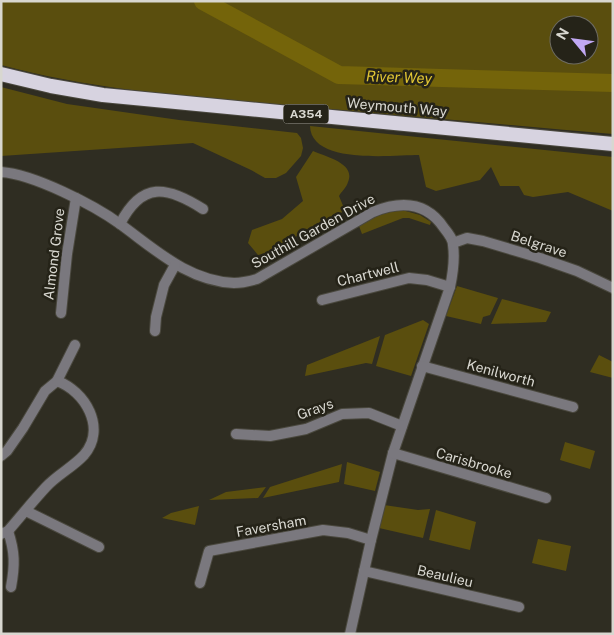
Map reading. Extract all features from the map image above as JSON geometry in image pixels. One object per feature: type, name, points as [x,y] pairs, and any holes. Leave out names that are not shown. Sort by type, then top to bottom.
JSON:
[{"type":"highway","name":"Weymouth Way","points":[[1,74],[51,86],[103,94],[613,144]]},
{"type":"street","name":"Southill Garden Drive","points":[[1,172],[38,182],[76,198],[120,224],[175,265],[210,280],[236,283],[257,279],[373,212],[388,206],[406,204],[422,209],[443,226],[453,243]]},
{"type":"street","points":[[120,224],[127,211],[138,199],[150,193],[171,192],[188,199],[203,209]]},
{"type":"street","name":"Almond Grove","points":[[61,313],[76,198]]},
{"type":"street","name":"Belgrave","points":[[453,243],[467,238],[483,241],[568,268],[613,288]]},
{"type":"street","points":[[350,634],[393,454],[450,287],[454,265],[453,243]]},
{"type":"street","points":[[155,332],[156,317],[164,285],[175,265]]},
{"type":"street","name":"Chartwell","points":[[322,300],[410,278],[427,280],[450,287]]},
{"type":"street","points":[[1,456],[7,451],[23,428],[45,391],[57,381],[75,345]]},
{"type":"street","name":"Kenilworth","points":[[422,366],[574,407]]},
{"type":"street","points":[[11,587],[15,568],[14,550],[5,532],[56,477],[84,455],[90,444],[93,428],[88,406],[67,384],[57,381]]},
{"type":"street","name":"Grays","points":[[236,434],[270,436],[306,429],[342,414],[369,413],[402,426]]},
{"type":"street","name":"Carisbrooke","points":[[393,454],[546,498]]},
{"type":"street","points":[[26,510],[99,547]]},
{"type":"street","name":"Faversham","points":[[200,584],[209,551],[323,530],[348,533],[371,540]]},
{"type":"street","name":"Beaulieu","points":[[364,571],[519,607]]},
{"type":"shaded area","points":[[1,1],[613,1],[613,134],[154,93],[77,82],[1,65]]},
{"type":"shaded area","points":[[1,87],[67,104],[179,120],[297,133],[301,138],[303,148],[301,156],[286,173],[276,178],[265,178],[193,143],[1,156]]},
{"type":"shaded area","points":[[310,126],[613,157],[613,211],[568,192],[533,197],[524,195],[519,186],[500,186],[491,167],[480,180],[436,191],[426,187],[419,155],[373,156],[338,152],[324,147],[314,138]]},
{"type":"shaded area","points":[[313,151],[332,158],[344,165],[348,170],[347,184],[339,196],[344,208],[337,221],[308,229],[273,251],[258,255],[248,243],[252,230],[282,219],[303,201],[296,177]]},
{"type":"shaded area","points":[[402,210],[420,215],[431,222],[430,225],[409,218],[403,218],[362,234],[359,226],[384,213]]},
{"type":"shaded area","points":[[457,286],[498,298],[490,315],[483,317],[481,324],[446,316]]},
{"type":"shaded area","points":[[502,299],[551,312],[546,322],[491,324]]},
{"type":"shaded area","points":[[423,320],[429,324],[411,376],[376,366],[385,335]]},
{"type":"shaded area","points":[[380,336],[372,364],[366,363],[305,376],[307,365]]},
{"type":"shaded area","points":[[599,355],[613,362],[613,378],[590,372]]},
{"type":"shaded area","points":[[565,442],[595,451],[590,469],[560,460]]},
{"type":"shaded area","points":[[347,462],[380,472],[375,491],[344,484]]},
{"type":"shaded area","points":[[342,464],[339,482],[263,498],[270,487]]},
{"type":"shaded area","points":[[266,487],[258,498],[209,500],[226,492]]},
{"type":"shaded area","points":[[384,505],[418,510],[430,509],[423,538],[379,528]]},
{"type":"shaded area","points":[[199,506],[195,525],[162,518],[171,513]]},
{"type":"shaded area","points":[[436,510],[476,522],[470,550],[429,540]]},
{"type":"shaded area","points":[[538,539],[571,546],[566,571],[532,563]]},
{"type":"waterway","name":"River Wey","points":[[203,1],[339,75],[613,83]]}]
